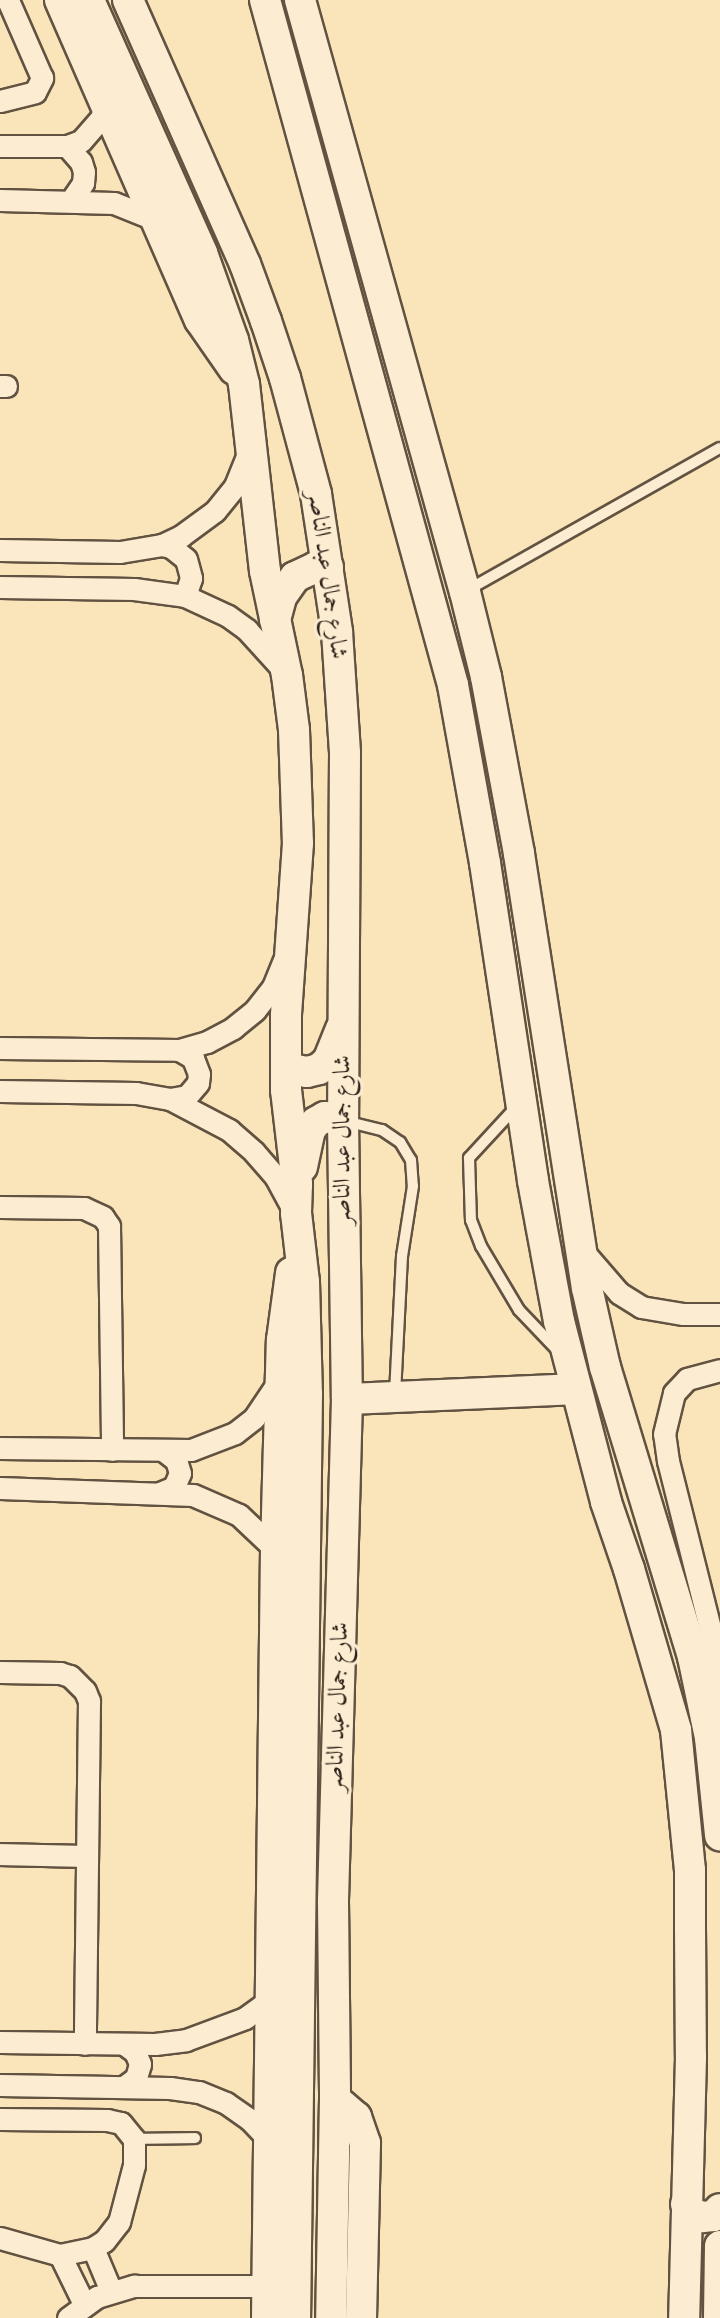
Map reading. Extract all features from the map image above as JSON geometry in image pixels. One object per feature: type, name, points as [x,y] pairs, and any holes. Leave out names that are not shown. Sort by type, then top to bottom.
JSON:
[{"type":"main road","points":[[60,0],[200,320],[244,384]]},
{"type":"main road","name":"شارع جمال عبد الناصر","points":[[89,0],[202,253],[219,296],[244,384],[265,571],[287,674],[298,787],[298,843],[286,1068],[307,1394],[295,2318]]},
{"type":"main road","points":[[265,0],[453,685],[485,863],[545,1252],[572,1376],[676,1730],[690,1870],[691,2057],[684,2318]]},
{"type":"main road","points":[[300,0],[465,592],[486,677],[525,891],[580,1247],[605,1367],[684,1624],[710,1738],[720,1835]]},
{"type":"main road","name":"شارع جمال عبد الناصر","points":[[135,7],[266,321],[302,436],[328,567],[337,632],[345,752],[343,1120],[347,1399],[333,1901],[335,2099],[331,2318]]},
{"type":"main road","points":[[274,623],[281,597],[295,577],[316,567],[328,567]]},
{"type":"main road","points":[[453,685],[486,677]]},
{"type":"main road","points":[[286,1068],[307,1072],[328,1061],[344,1018]]},
{"type":"main road","points":[[267,2318],[280,1379],[297,1208],[310,1130],[316,1122],[325,1117],[343,1120]]},
{"type":"main road","points":[[347,1399],[395,1397],[572,1376]]},
{"type":"main road","points":[[271,1895],[301,1853]]},
{"type":"main road","points":[[335,2099],[356,2117],[365,2143],[361,2318]]},
{"type":"main road","points":[[268,2191],[296,2219]]},
{"type":"main road","points":[[686,2204],[692,2213],[702,2217],[714,2216],[720,2209]]},
{"type":"main road","points":[[719,2318],[720,2246]]},
{"type":"main road","points":[[684,2269],[695,2258],[701,2257],[707,2258],[720,2271]]},
{"type":"street","points":[[0,102],[35,92],[42,78],[8,0]]},
{"type":"street","points":[[0,146],[67,146],[93,131],[106,104]]},
{"type":"street","points":[[67,146],[81,162],[84,172],[83,183],[71,201]]},
{"type":"street","points":[[0,200],[114,203],[156,220]]},
{"type":"street","points":[[0,550],[120,552],[162,545],[199,525],[235,486],[249,457],[250,428]]},
{"type":"street","points":[[162,545],[171,547],[186,559],[191,578],[185,596]]},
{"type":"street","points":[[0,587],[134,589],[185,596],[228,616],[247,631],[287,674]]},
{"type":"street","points":[[0,1048],[179,1050],[207,1042],[233,1028],[255,1010],[273,987],[291,942]]},
{"type":"street","points":[[170,1099],[187,1096],[198,1083],[200,1074],[193,1059],[179,1050]]},
{"type":"street","points":[[0,1091],[136,1093],[170,1099],[229,1130],[254,1152],[275,1176],[297,1208]]},
{"type":"street","points":[[0,1208],[84,1208],[103,1217],[109,1226],[112,1450]]},
{"type":"street","points":[[580,1247],[619,1293],[641,1307],[683,1314],[720,1314]]},
{"type":"street","points":[[710,1738],[718,1691],[719,1664],[668,1461],[664,1434],[674,1393],[687,1379],[720,1370]]},
{"type":"street","points":[[0,1448],[191,1450],[235,1433],[254,1418],[280,1379]]},
{"type":"street","points":[[160,1493],[174,1487],[180,1474],[176,1460],[164,1451]]},
{"type":"street","points":[[0,1488],[193,1495],[217,1503],[239,1515],[276,1550]]},
{"type":"street","points":[[0,1672],[60,1673],[70,1676],[85,1691],[89,1708],[85,2044]]},
{"type":"street","points":[[0,1854],[87,1856]]},
{"type":"street","points":[[0,2042],[124,2044],[186,2040],[245,2018],[270,2000]]},
{"type":"street","points":[[124,2044],[135,2052],[140,2064],[136,2078],[125,2086]]},
{"type":"street","points":[[0,2085],[125,2086],[199,2092],[226,2103],[250,2120],[270,2141]]},
{"type":"street","points":[[0,2119],[114,2121],[127,2127],[134,2139],[134,2165],[123,2212],[112,2232],[93,2248],[60,2255],[0,2238]]},
{"type":"street","points":[[93,2248],[111,2291]]},
{"type":"street","points":[[60,2255],[76,2311],[111,2291],[134,2286],[267,2286]]},
{"type":"lane","points":[[465,592],[720,447]]},
{"type":"lane","points":[[521,1101],[468,1158],[471,1220],[481,1247],[519,1310],[572,1376]]},
{"type":"lane","points":[[343,1120],[382,1130],[400,1142],[411,1160],[413,1186],[402,1256],[395,1397]]},
{"type":"lane","points":[[134,2139],[195,2138]]}]
